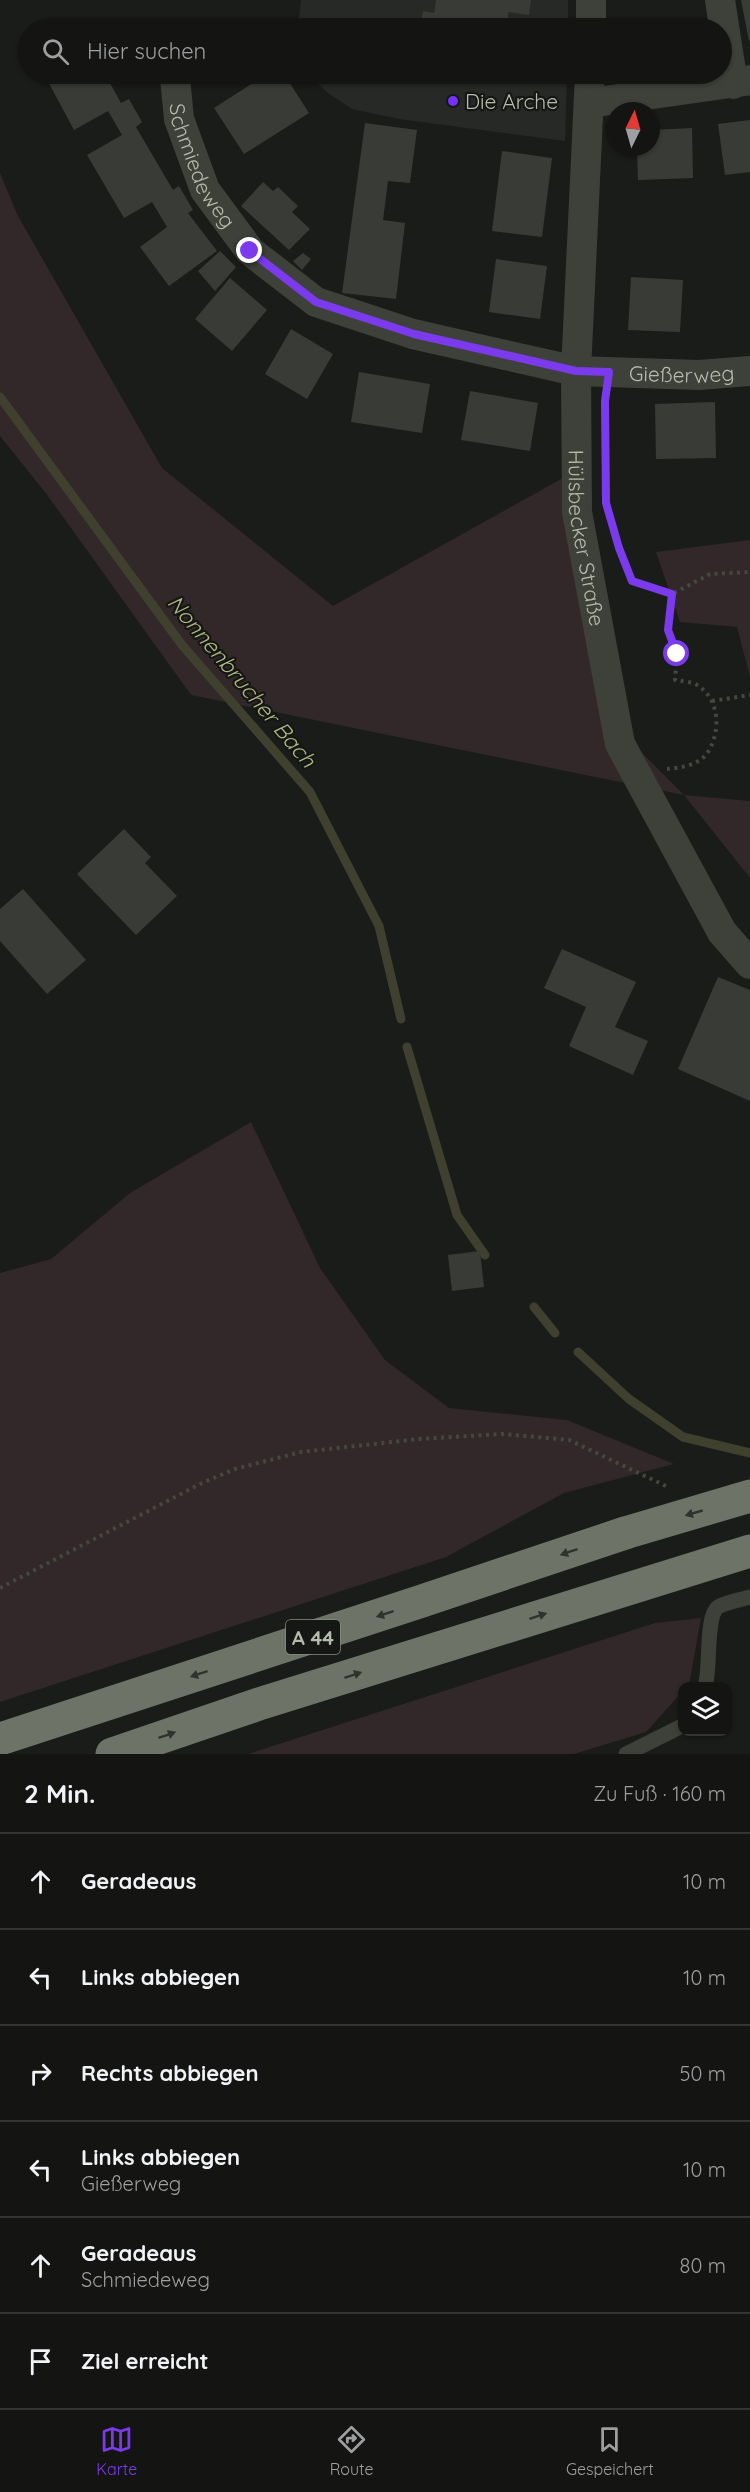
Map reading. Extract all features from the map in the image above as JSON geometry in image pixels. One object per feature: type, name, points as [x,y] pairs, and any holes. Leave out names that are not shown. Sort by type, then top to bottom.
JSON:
[{"type":"highway","name":"A 44","points":[[0,1739],[625,1533],[750,1496]]},
{"type":"highway","name":"A 44","points":[[112,1754],[273,1700],[641,1583],[750,1551]]},
{"type":"street","points":[[591,0],[591,18]]},
{"type":"street","points":[[720,0],[725,18]]},
{"type":"street","points":[[732,47],[741,82]]},
{"type":"street","name":"Schmiedeweg","points":[[176,84],[179,119],[205,190],[250,251],[316,302],[414,334],[576,371]]},
{"type":"street","name":"Hülsbecker Straße","points":[[590,84],[576,371],[577,512],[620,744],[722,932],[750,964]]},
{"type":"street","points":[[590,103],[727,84]]},
{"type":"street","name":"Gießerweg","points":[[576,371],[699,375],[750,371]]},
{"type":"lane","points":[[706,1682],[709,1675],[709,1642],[713,1613],[717,1607],[750,1597]]},
{"type":"lane","points":[[626,1754],[678,1728]]},
{"type":"path","points":[[609,514],[632,581],[672,594],[710,574],[750,572]]},
{"type":"path","points":[[664,769],[685,768],[708,753],[718,724],[712,701],[697,685],[675,680],[677,654],[668,630],[672,594]]},
{"type":"path","points":[[712,701],[750,695]]},
{"type":"path","points":[[0,1588],[202,1483],[235,1469],[301,1452],[420,1439],[502,1434],[569,1440],[675,1490]]},
{"type":"shaded area","name":"Die Arche","points":[[301,0],[568,0],[568,18],[299,18]]},
{"type":"shaded area","name":"Die Arche","points":[[318,84],[567,84],[565,141],[399,119],[352,109]]},
{"type":"shaded area","points":[[0,173],[18,216],[162,468],[333,606],[563,478],[628,739],[684,795],[191,695],[48,496],[0,436]]},
{"type":"shaded area","points":[[750,540],[750,677],[737,627],[680,622],[656,552]]},
{"type":"shaded area","points":[[684,795],[750,801],[750,878]]},
{"type":"shaded area","points":[[251,1122],[320,1268],[385,1360],[449,1408],[567,1420],[674,1464],[564,1493],[446,1557],[0,1702],[0,1273],[51,1259],[130,1193]]},
{"type":"shaded area","points":[[701,1618],[690,1682],[678,1682],[678,1696],[646,1732],[574,1754],[248,1754],[655,1623]]},
{"type":"building","points":[[436,0],[531,0],[529,15],[508,12],[508,18],[422,18],[423,11],[434,13]]},
{"type":"building","points":[[741,0],[750,0],[750,41],[749,41]]},
{"type":"building","points":[[49,84],[111,84],[121,103],[129,99],[142,122],[136,127],[173,190],[179,186],[193,210],[188,213],[217,251],[169,286],[140,247],[167,227],[152,202],[124,218],[87,155],[122,135],[108,111],[74,130]]},
{"type":"building","points":[[251,84],[290,84],[309,113],[244,154],[214,108]]},
{"type":"building","points":[[750,120],[750,172],[725,175],[718,124]]},
{"type":"building","points":[[365,123],[417,130],[410,183],[388,181],[383,220],[405,223],[396,299],[342,293]]},
{"type":"building","points":[[692,128],[693,178],[638,180],[637,156],[660,156],[660,130]]},
{"type":"building","points":[[502,151],[552,158],[542,237],[492,231]]},
{"type":"building","points":[[263,182],[273,191],[278,187],[298,206],[292,212],[310,229],[289,250],[241,206]]},
{"type":"building","points":[[220,251],[236,267],[215,291],[198,271]]},
{"type":"building","points":[[303,253],[311,259],[302,270],[293,261]]},
{"type":"building","points":[[496,259],[547,266],[540,319],[489,312]]},
{"type":"building","points":[[631,277],[683,280],[680,332],[628,330]]},
{"type":"building","points":[[230,278],[267,310],[232,351],[195,319]]},
{"type":"building","points":[[291,329],[333,354],[307,399],[265,374]]},
{"type":"building","points":[[359,372],[430,384],[422,433],[351,422]]},
{"type":"building","points":[[470,391],[538,403],[530,451],[461,440]]},
{"type":"building","points":[[715,402],[716,458],[656,459],[655,404]]},
{"type":"building","points":[[124,829],[151,857],[145,863],[177,896],[136,935],[77,874]]},
{"type":"building","points":[[23,889],[86,960],[47,994],[0,941],[0,909]]},
{"type":"building","points":[[562,949],[636,982],[615,1027],[648,1041],[633,1075],[569,1046],[586,1007],[544,988]]},
{"type":"building","points":[[718,977],[750,990],[750,1101],[678,1069]]},
{"type":"building","points":[[480,1251],[484,1287],[452,1291],[448,1255]]},
{"type":"waterway","name":"Nonnenbrucher Bach","points":[[0,397],[182,645],[310,792],[379,926],[401,1019]]},
{"type":"waterway","name":"Nonnenbrucher Bach","points":[[407,1047],[457,1215],[485,1255]]},
{"type":"waterway","name":"Nonnenbrucher Bach","points":[[534,1307],[555,1333]]},
{"type":"waterway","name":"Nonnenbrucher Bach","points":[[578,1352],[629,1399],[683,1437],[750,1453]]},
{"type":"place","name":"Die Arche","points":[[453,101]]},
{"type":"route","points":[[250,251],[316,302],[414,334],[576,371],[609,372],[605,401],[606,503],[619,548],[632,581],[672,594],[668,630],[677,654]]}]
